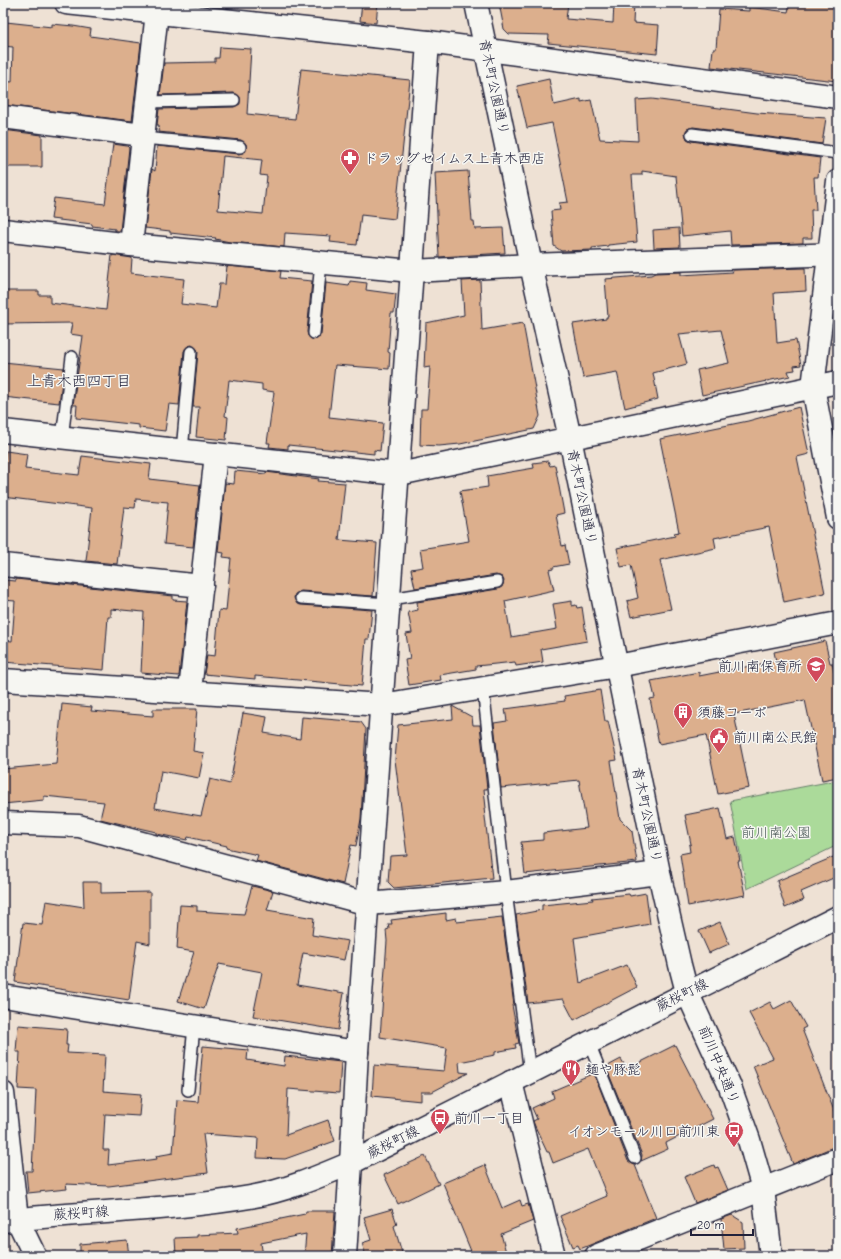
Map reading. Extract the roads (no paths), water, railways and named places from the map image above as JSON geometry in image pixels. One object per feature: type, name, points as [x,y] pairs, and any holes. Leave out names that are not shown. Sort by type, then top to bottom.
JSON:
[{"type":"street","points":[[66,3],[157,8],[486,49],[838,97]]},
{"type":"street","name":"青木町公園通り","points":[[476,3],[531,265],[570,438],[659,873],[687,992]]},
{"type":"street","points":[[131,244],[157,8]]},
{"type":"street","points":[[345,1256],[357,1052],[399,474],[428,42]]},
{"type":"street","points":[[3,117],[143,136]]},
{"type":"street","points":[[838,181],[833,255],[813,387],[838,518]]},
{"type":"street","points":[[3,230],[412,271],[531,265],[833,255]]},
{"type":"street","points":[[3,431],[399,474],[838,382]]},
{"type":"street","points":[[190,691],[216,454]]},
{"type":"street","points":[[3,565],[202,586]]},
{"type":"street","points":[[3,680],[190,691],[382,705],[617,666],[838,623]]},
{"type":"street","points":[[3,823],[79,826],[368,904],[506,892],[659,873]]},
{"type":"street","name":"蕨桜町線","points":[[10,1220],[185,1206],[252,1196],[307,1182],[351,1164],[838,916]]},
{"type":"street","name":"前川中央通り","points":[[687,992],[729,1084],[749,1140],[763,1189],[771,1256]]},
{"type":"street","points":[[3,996],[357,1052]]},
{"type":"street","points":[[521,1077],[554,1256]]},
{"type":"street","points":[[3,1093],[10,1220],[36,1256]]},
{"type":"street","points":[[596,1256],[838,1159]]},
{"type":"lane","points":[[147,102],[234,100]]},
{"type":"lane","points":[[692,134],[838,153]]},
{"type":"lane","points":[[143,136],[240,147]]},
{"type":"lane","points":[[314,333],[322,263]]},
{"type":"lane","points":[[182,451],[191,352]]},
{"type":"lane","points":[[62,438],[72,357]]},
{"type":"lane","points":[[301,598],[389,602],[497,582]]},
{"type":"lane","points":[[483,688],[506,892],[521,1077]]},
{"type":"lane","points":[[188,1090],[194,1026]]},
{"type":"lane","points":[[589,1043],[635,1158]]},
{"type":"place","name":"ドラッグセイムス上青木西店","points":[[350,175]]},
{"type":"place","name":"前川南保育所","points":[[816,683]]},
{"type":"place","name":"須藤コーポ","points":[[683,729]]},
{"type":"place","name":"前川南公民館","points":[[719,754]]},
{"type":"place","name":"麺や豚髭","points":[[571,1086]]},
{"type":"place","name":"前川一丁目","points":[[440,1135]]},
{"type":"place","name":"イオンモール川口前川東","points":[[734,1148]]},
{"type":"district","name":"上青木西四丁目","points":[[79,381]]},
{"type":"park label","name":"前川南公園","points":[[776,832]]}]
